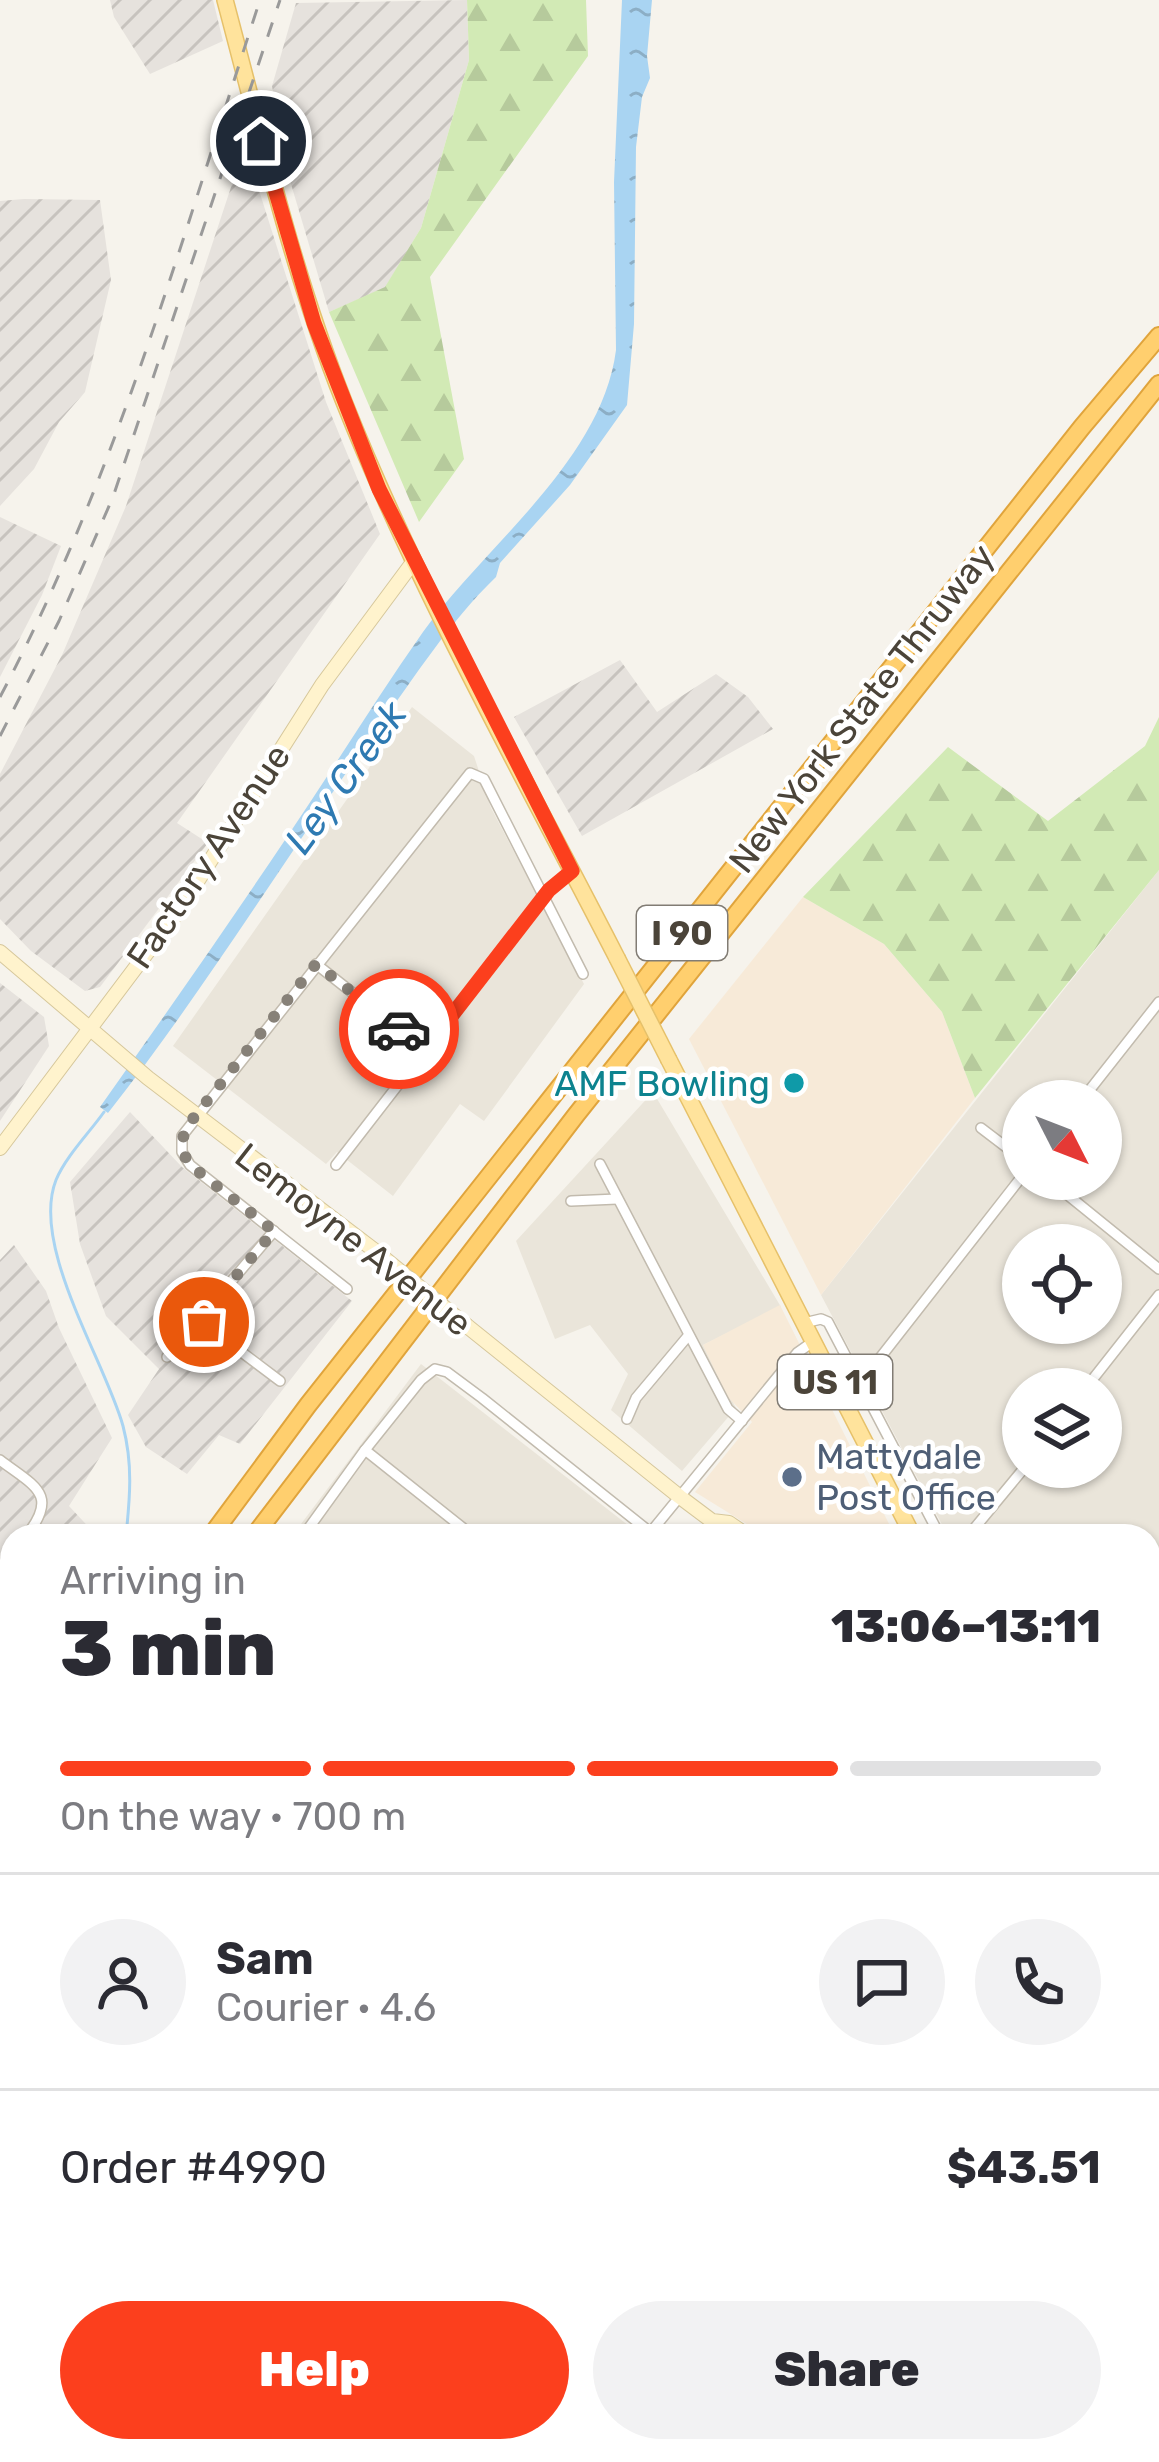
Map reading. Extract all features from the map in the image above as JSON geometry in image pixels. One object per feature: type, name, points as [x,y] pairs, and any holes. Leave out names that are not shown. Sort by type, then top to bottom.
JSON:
[{"type":"highway","name":"New York State Thruway","points":[[220,1524],[323,1386],[1159,336]]},
{"type":"highway","name":"New York State Thruway","points":[[263,1524],[576,1115],[1159,384]]},
{"type":"main road","name":"US 11","points":[[226,0],[272,186],[314,323],[379,489],[907,1524]]},
{"type":"street","name":"Factory Avenue","points":[[0,1148],[215,858],[322,686],[414,561]]},
{"type":"street","points":[[347,1289],[185,1159],[182,1136],[470,773],[484,779],[583,974]]},
{"type":"street","points":[[335,1165],[544,897],[572,871]]},
{"type":"street","name":"Lemoyne Avenue","points":[[0,952],[148,1078],[374,1250],[710,1524]]},
{"type":"street","points":[[316,964],[425,1050]]},
{"type":"street","points":[[1098,1080],[1159,1002]]},
{"type":"street","points":[[981,1129],[1002,1144]]},
{"type":"street","points":[[600,1164],[728,1409],[742,1421]]},
{"type":"street","points":[[571,1201],[617,1199]]},
{"type":"street","points":[[836,1386],[876,1364],[1004,1200]]},
{"type":"street","points":[[1074,1200],[1159,1269]]},
{"type":"street","points":[[167,1357],[274,1231]]},
{"type":"street","points":[[1101,1368],[1159,1295]]},
{"type":"street","points":[[199,1320],[280,1381]]},
{"type":"street","points":[[804,1323],[828,1322],[934,1524]]},
{"type":"street","points":[[627,1419],[636,1398],[688,1336]]},
{"type":"street","points":[[659,1524],[797,1353],[814,1341]]},
{"type":"street","points":[[312,1524],[365,1450],[435,1369],[448,1372],[637,1524]]},
{"type":"street","points":[[365,1450],[458,1524]]},
{"type":"street","points":[[0,1460],[44,1499],[34,1524]]},
{"type":"street","points":[[978,1524],[1007,1488]]},
{"type":"shaded area","points":[[110,0],[213,0],[223,41],[150,74],[114,17]]},
{"type":"shaded area","points":[[467,0],[469,60],[421,228],[385,288],[329,312],[291,184],[272,86],[296,3]]},
{"type":"shaded area","points":[[234,178],[257,184],[326,402],[380,534],[177,823],[208,843],[100,987],[85,991],[31,951],[0,919],[0,774],[62,655],[126,506]]},
{"type":"shaded area","points":[[100,200],[111,280],[85,392],[59,422],[34,469],[0,506],[0,201]]},
{"type":"shaded area","points":[[0,517],[61,546],[0,677]]},
{"type":"shaded area","points":[[620,660],[657,712],[716,674],[748,697],[773,729],[582,836],[514,717]]},
{"type":"shaded area","points":[[412,707],[474,756],[491,808],[584,984],[484,1121],[460,1104],[393,1196],[337,1152],[326,1164],[173,1046]]},
{"type":"shaded area","points":[[1159,870],[1159,1524],[942,1524],[821,1295]]},
{"type":"shaded area","points":[[803,897],[884,944],[942,1012],[975,1098],[821,1295],[689,1039]]},
{"type":"shaded area","points":[[0,983],[44,1017],[49,1046],[0,1121]]},
{"type":"shaded area","points":[[653,1092],[781,1307],[703,1345],[736,1408],[682,1471],[611,1410],[628,1374],[590,1325],[555,1339],[516,1241]]},
{"type":"shaded area","points":[[130,1112],[182,1167],[352,1301],[240,1444],[219,1435],[187,1474],[146,1447],[128,1415],[159,1369],[106,1316],[80,1244],[70,1182]]},
{"type":"shaded area","points":[[14,1245],[46,1291],[112,1438],[69,1506],[86,1524],[0,1524],[0,1260]]},
{"type":"shaded area","points":[[780,1305],[889,1524],[747,1524],[695,1492],[752,1422],[727,1396],[703,1345]]},
{"type":"shaded area","points":[[421,1364],[627,1524],[301,1524]]},
{"type":"green space","points":[[467,0],[586,0],[588,56],[430,277],[464,459],[419,522],[329,312],[385,287],[421,228],[469,60]]},
{"type":"green space","points":[[1159,717],[1159,870],[975,1098],[942,1012],[884,944],[803,897],[948,747],[1048,821],[1145,746]]},
{"type":"water","points":[[622,0],[652,0],[650,78],[642,97],[636,147],[634,324],[627,405],[570,485],[500,563],[496,577],[433,650],[108,1113],[100,1107],[423,632],[538,500],[589,428],[606,390],[616,350],[614,182]]},
{"type":"waterway","name":"Ley Creek","points":[[104,1112],[60,1171],[51,1207],[61,1270],[123,1426],[129,1467],[127,1524]]},
{"type":"railway","points":[[0,697],[41,614],[113,442],[260,0]]},
{"type":"railway","points":[[0,736],[59,621],[113,497],[280,0]]},
{"type":"way so far","points":[[204,1322],[199,1320],[274,1231],[190,1165],[182,1151],[184,1130],[316,964],[399,1029]]},
{"type":"place","name":"AMF Bowling","points":[[794,1083]]},
{"type":"place","name":"Mattydale Post Office","points":[[792,1477]]},
{"type":"route","points":[[261,141],[314,323],[379,489],[572,871],[549,890],[425,1050],[399,1029]]}]
